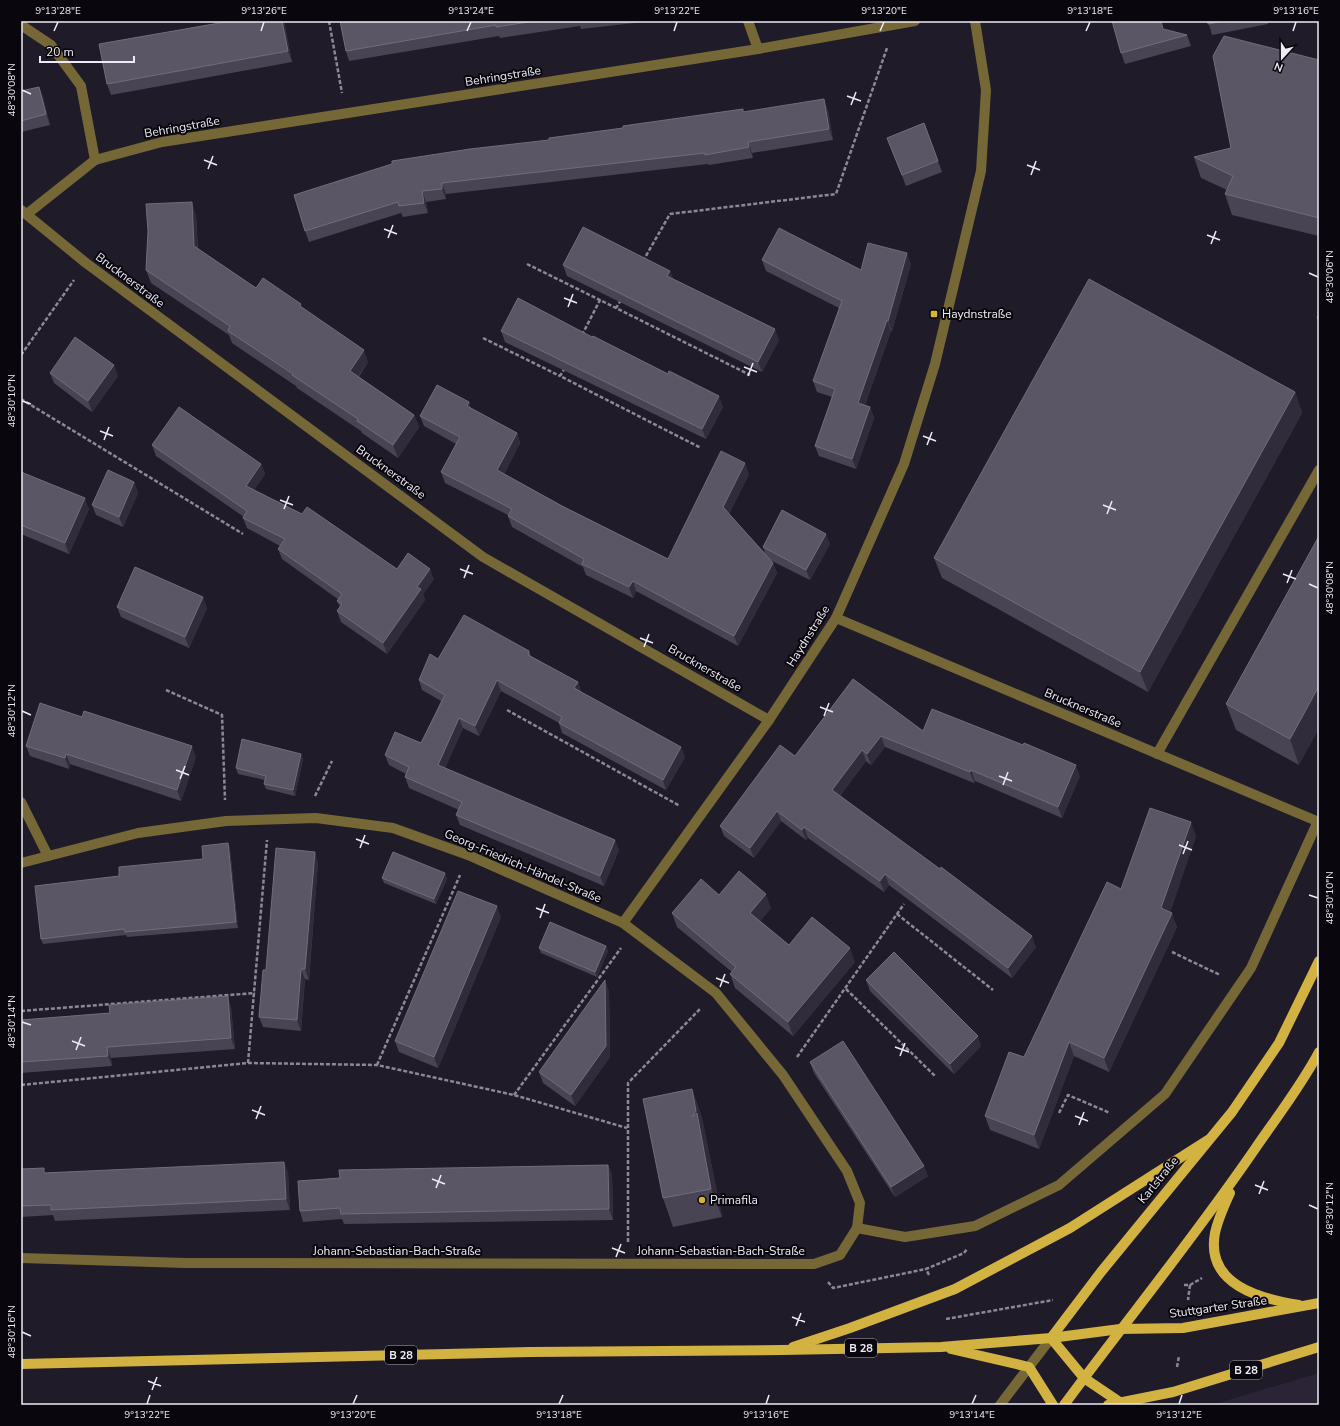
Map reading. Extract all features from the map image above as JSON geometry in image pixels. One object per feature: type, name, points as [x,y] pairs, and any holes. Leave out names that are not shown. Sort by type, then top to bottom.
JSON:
[{"type":"main road","name":"Karlstraße","points":[[1051,1338],[1101,1272],[1232,1112],[1279,1043],[1319,961]]},
{"type":"main road","points":[[1064,1405],[1238,1174],[1308,1071],[1319,1052]]},
{"type":"main road","points":[[782,1350],[850,1328],[955,1289],[1070,1228],[1208,1140]]},
{"type":"main road","points":[[1238,1174],[1219,1216],[1214,1235],[1214,1254],[1220,1268],[1238,1288],[1268,1300],[1307,1306]]},
{"type":"main road","name":"Stuttgarter Straße","points":[[1120,1329],[1183,1328],[1319,1303]]},
{"type":"main road","name":"B 28","points":[[21,1364],[530,1352],[941,1347],[1051,1338],[1120,1329]]},
{"type":"main road","points":[[1051,1338],[1084,1378],[1121,1403]]},
{"type":"main road","points":[[941,1347],[1029,1367],[1053,1405]]},
{"type":"main road","name":"B 28","points":[[1108,1405],[1173,1392],[1319,1347]]},
{"type":"street","points":[[748,21],[758,49]]},
{"type":"street","name":"Behringstraße","points":[[24,212],[95,160],[162,142],[758,49],[915,21]]},
{"type":"street","name":"Haydnstraße","points":[[623,923],[769,720],[836,618],[904,464],[935,364],[981,171],[986,90],[975,21]]},
{"type":"street","points":[[21,25],[51,45],[81,86],[95,160]]},
{"type":"street","name":"Brucknerstraße","points":[[24,212],[86,263],[483,556],[769,720]]},
{"type":"street","points":[[1157,754],[1319,470]]},
{"type":"street","name":"Brucknerstraße","points":[[836,618],[1318,821]]},
{"type":"street","points":[[21,802],[48,856]]},
{"type":"street","name":"Georg-Friedrich-Händel-Straße","points":[[21,863],[138,833],[226,821],[269,818],[316,818],[393,828],[468,855],[623,923],[716,993],[783,1075],[847,1171],[860,1203],[857,1228]]},
{"type":"street","points":[[857,1228],[905,1237],[975,1226],[1059,1185],[1165,1094],[1251,968],[1318,821]]},
{"type":"street","name":"Johann-Sebastian-Bach-Straße","points":[[21,1258],[186,1263],[628,1265],[814,1264],[840,1255],[857,1228]]},
{"type":"street","name":"Karlstraße","points":[[1000,1405],[1051,1338]]},
{"type":"path","points":[[330,21],[346,113]]},
{"type":"path","points":[[640,268],[670,214],[836,194],[895,25]]},
{"type":"path","points":[[21,355],[86,263]]},
{"type":"path","points":[[528,264],[750,374]]},
{"type":"path","points":[[616,308],[624,294]]},
{"type":"path","points":[[578,341],[600,300]]},
{"type":"path","points":[[484,338],[701,448]]},
{"type":"path","points":[[560,376],[568,362]]},
{"type":"path","points":[[21,399],[243,534]]},
{"type":"path","points":[[166,690],[222,715],[226,821]]},
{"type":"path","points":[[507,710],[700,817]]},
{"type":"path","points":[[305,818],[332,761]]},
{"type":"path","points":[[248,1063],[269,818]]},
{"type":"path","points":[[377,1065],[468,855]]},
{"type":"path","points":[[783,1075],[846,989],[904,904]]},
{"type":"path","points":[[897,914],[993,990]]},
{"type":"path","points":[[514,1095],[634,930]]},
{"type":"path","points":[[1172,952],[1240,985]]},
{"type":"path","points":[[846,989],[936,1076]]},
{"type":"path","points":[[21,1011],[255,993]]},
{"type":"path","points":[[628,1265],[626,1128],[628,1083],[716,993]]},
{"type":"path","points":[[21,1085],[248,1063],[377,1065],[514,1095],[626,1128]]},
{"type":"path","points":[[1059,1113],[1068,1095],[1132,1123]]},
{"type":"path","points":[[814,1264],[832,1288],[926,1269],[964,1253],[972,1240],[975,1226]]},
{"type":"path","points":[[926,1269],[930,1279]]},
{"type":"path","points":[[1179,1284],[1190,1285],[1207,1275]]},
{"type":"path","points":[[1188,1300],[1190,1285]]},
{"type":"path","points":[[946,1319],[1057,1300]]},
{"type":"path","points":[[943,1313],[946,1319],[945,1323]]},
{"type":"path","points":[[1177,1368],[1179,1356]]},
{"type":"shaded area","points":[[1319,1373],[1319,1405],[1212,1405]]},
{"type":"building","points":[[231,21],[282,21],[288,51],[107,84],[99,44]]},
{"type":"building","points":[[340,21],[535,21],[496,27],[496,25],[346,51]]},
{"type":"building","points":[[1112,21],[1161,21],[1163,29],[1187,35],[1121,53]]},
{"type":"building","points":[[1208,21],[1225,21],[1208,24]]},
{"type":"building","points":[[1224,36],[1319,60],[1319,218],[1225,194],[1233,176],[1194,157],[1231,148],[1213,56]]},
{"type":"building","points":[[39,87],[46,114],[21,121],[21,91]]},
{"type":"building","points":[[824,99],[829,129],[748,142],[749,147],[705,155],[705,153],[442,183],[442,189],[422,191],[424,203],[399,206],[398,202],[305,231],[294,195],[392,164],[392,161],[470,149],[549,140],[549,138],[623,128],[623,126],[743,109],[743,112]]},
{"type":"building","points":[[924,123],[938,161],[902,175],[887,138]]},
{"type":"building","points":[[192,202],[194,246],[256,288],[263,278],[301,304],[300,306],[364,350],[350,371],[414,415],[393,445],[357,421],[358,419],[292,375],[293,374],[228,331],[230,326],[146,270],[148,231],[146,204]]},
{"type":"building","points":[[583,227],[670,271],[667,276],[775,329],[758,362],[563,265]]},
{"type":"building","points":[[779,228],[861,270],[868,243],[907,253],[888,321],[887,320],[858,403],[870,407],[852,459],[815,446],[835,389],[813,381],[842,301],[762,260]]},
{"type":"building","points":[[1089,279],[1295,392],[1140,672],[934,558]]},
{"type":"building","points":[[518,298],[592,337],[593,336],[668,374],[669,371],[719,396],[702,429],[501,331]]},
{"type":"building","points":[[75,337],[114,365],[88,401],[50,373]]},
{"type":"building","points":[[437,385],[469,402],[467,406],[517,433],[497,470],[562,506],[668,559],[721,451],[745,463],[723,507],[773,563],[734,636],[633,581],[629,587],[582,564],[584,559],[508,516],[512,509],[441,472],[460,437],[420,416]]},
{"type":"building","points":[[179,407],[261,464],[246,486],[302,514],[307,507],[397,569],[408,553],[430,569],[417,587],[421,589],[383,643],[337,611],[342,604],[337,601],[342,594],[278,549],[285,539],[243,518],[247,511],[152,445]]},
{"type":"building","points":[[108,470],[134,482],[119,517],[92,505]]},
{"type":"building","points":[[21,472],[85,498],[65,543],[21,525]]},
{"type":"building","points":[[782,510],[826,534],[806,570],[763,547]]},
{"type":"building","points":[[1319,536],[1319,686],[1290,739],[1226,704]]},
{"type":"building","points":[[135,567],[203,597],[185,637],[117,607]]},
{"type":"building","points":[[464,615],[529,651],[528,655],[578,682],[574,688],[681,747],[663,780],[559,723],[562,717],[497,680],[475,726],[459,718],[438,765],[615,840],[600,876],[456,815],[462,802],[405,777],[409,767],[385,755],[395,732],[421,743],[445,695],[419,680],[430,654],[438,659]]},
{"type":"building","points":[[853,679],[923,731],[932,709],[1023,745],[1024,743],[1076,765],[1058,807],[971,770],[970,772],[881,736],[867,754],[862,750],[832,790],[940,869],[941,867],[1032,936],[1008,968],[885,874],[880,881],[804,827],[802,830],[777,811],[750,848],[720,826],[780,745],[795,756]]},
{"type":"building","points":[[40,703],[82,717],[84,711],[192,746],[177,790],[66,754],[65,758],[26,746]]},
{"type":"building","points":[[242,739],[301,754],[293,790],[264,784],[266,776],[236,768]]},
{"type":"building","points":[[1150,808],[1191,822],[1161,908],[1172,913],[1104,1058],[1069,1042],[1034,1135],[985,1116],[1009,1052],[1024,1057],[1107,882],[1121,889]]},
{"type":"building","points":[[228,843],[236,922],[125,932],[124,929],[41,939],[35,886],[119,876],[119,867],[203,859],[202,846]]},
{"type":"building","points":[[276,848],[315,852],[305,969],[301,969],[297,1020],[259,1017],[263,970],[266,970]]},
{"type":"building","points":[[393,852],[445,873],[434,899],[382,878]]},
{"type":"building","points":[[739,871],[766,894],[750,913],[789,945],[812,917],[850,948],[788,1022],[730,974],[736,967],[672,913],[701,879],[719,895]]},
{"type":"building","points":[[458,891],[497,906],[434,1057],[395,1041]]},
{"type":"building","points":[[550,922],[606,946],[595,972],[539,948]]},
{"type":"building","points":[[894,952],[978,1036],[950,1064],[866,980]]},
{"type":"building","points":[[605,980],[606,1046],[571,1095],[539,1072]]},
{"type":"building","points":[[228,996],[231,1038],[107,1047],[108,1056],[21,1062],[21,1020],[110,1013],[109,1005]]},
{"type":"building","points":[[843,1041],[924,1166],[891,1187],[810,1062]]},
{"type":"building","points":[[692,1089],[696,1111],[692,1117],[697,1113],[711,1189],[663,1198],[643,1099]]},
{"type":"building","points":[[284,1162],[286,1199],[51,1210],[51,1205],[21,1206],[21,1169],[44,1168],[44,1173]]},
{"type":"building","points":[[608,1165],[609,1209],[341,1214],[340,1208],[300,1211],[298,1181],[340,1178],[339,1170]]},
{"type":"place","name":"Haydnstraße","points":[[934,314]]},
{"type":"place","name":"Primafila","points":[[702,1200]]}]
